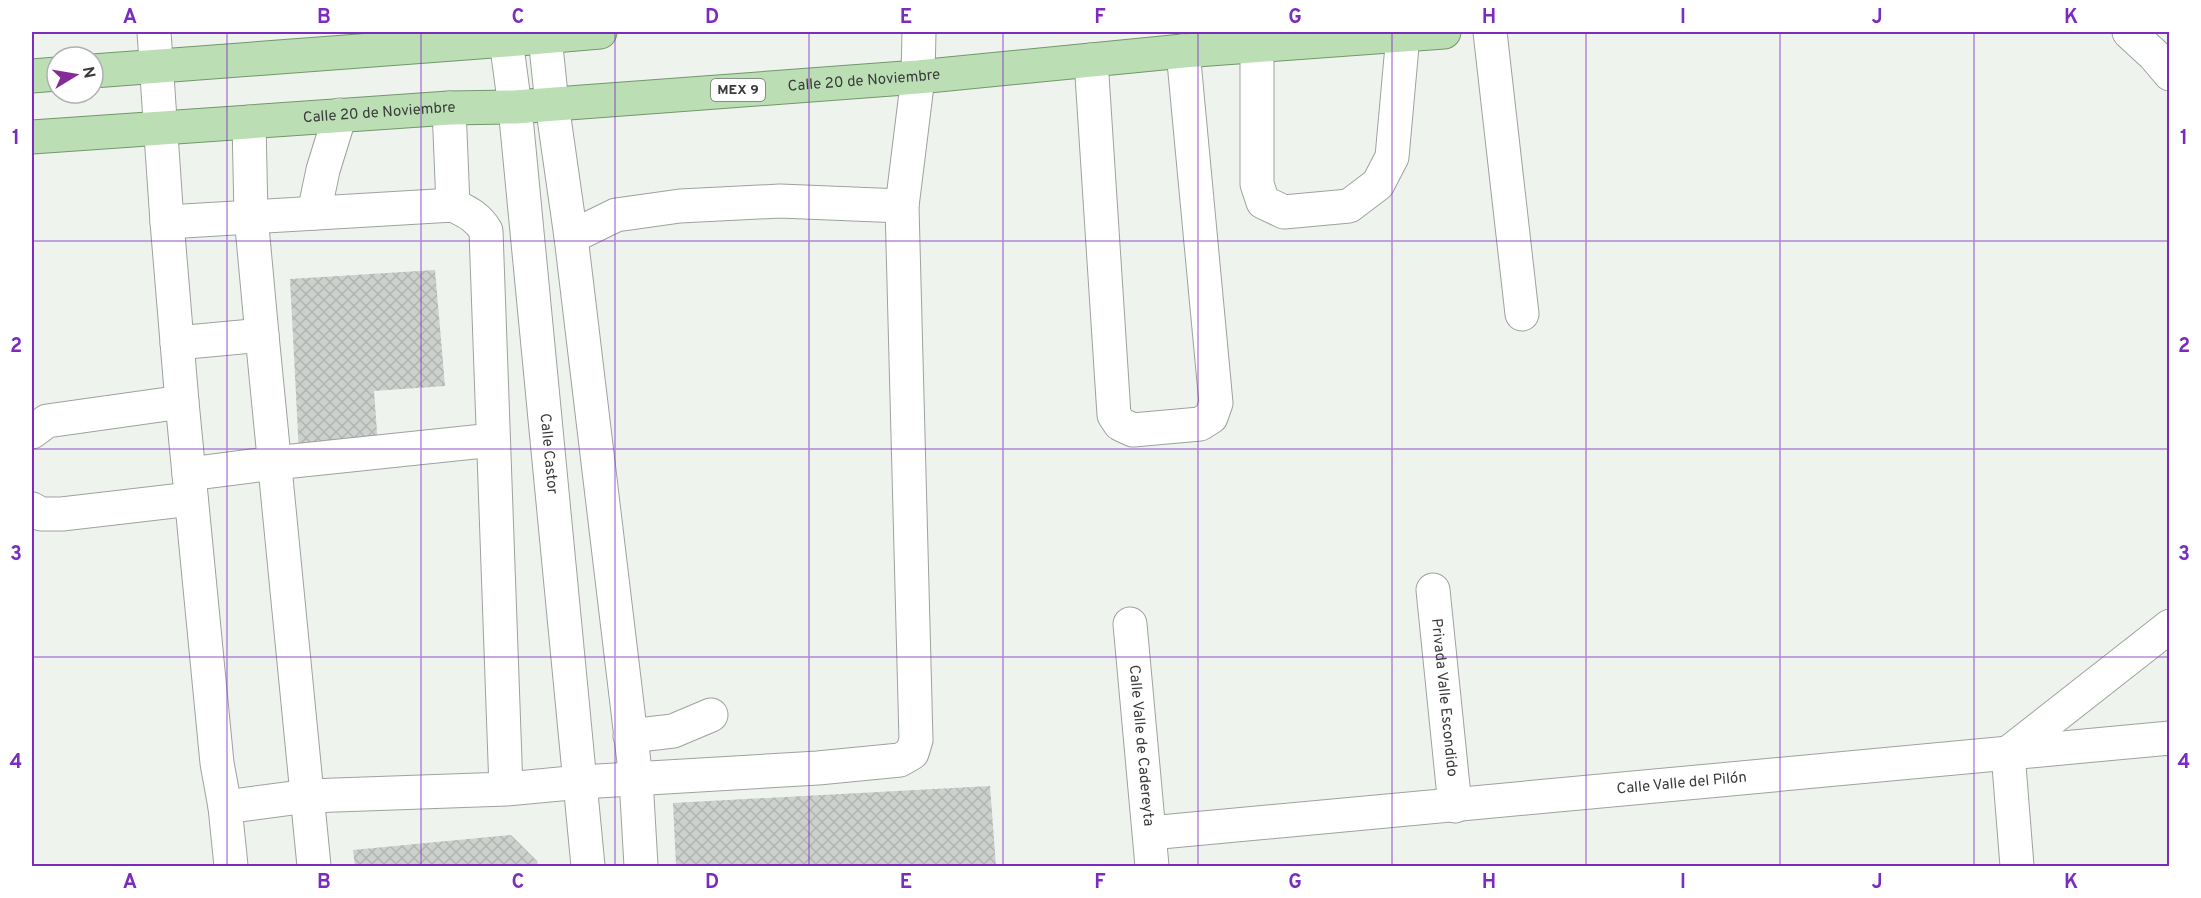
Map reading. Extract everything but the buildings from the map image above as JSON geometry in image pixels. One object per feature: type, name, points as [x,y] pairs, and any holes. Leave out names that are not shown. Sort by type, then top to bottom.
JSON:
[{"type":"main road","points":[[105,70],[600,32]]},
{"type":"main road","name":"Calle 20 de Noviembre","points":[[32,137],[449,108],[515,107],[918,77],[1183,51],[1444,32]]},
{"type":"street","points":[[154,32],[182,402],[217,763],[225,807],[231,867]]},
{"type":"street","points":[[225,807],[308,796],[506,789],[900,760],[912,753],[916,740],[902,206],[918,77],[919,32]]},
{"type":"street","points":[[1490,32],[1522,314]]},
{"type":"street","points":[[2129,32],[2154,55],[2169,74]]},
{"type":"street","points":[[1257,45],[1257,184],[1263,202],[1284,212],[1349,206],[1378,184],[1392,157],[1403,34]]},
{"type":"street","points":[[545,37],[636,779],[641,867]]},
{"type":"street","name":"Calle Castor","points":[[506,40],[515,107],[588,867]]},
{"type":"street","points":[[1091,60],[1114,415],[1120,424],[1133,430],[1200,424],[1211,417],[1216,403],[1183,51]]},
{"type":"street","points":[[449,108],[453,205]]},
{"type":"street","points":[[314,213],[323,170],[340,115]]},
{"type":"street","points":[[249,122],[251,216],[314,867]]},
{"type":"street","points":[[571,237],[616,215],[680,206],[780,201],[902,206]]},
{"type":"street","points":[[167,222],[453,205],[474,216],[486,231],[506,789]]},
{"type":"street","points":[[177,343],[262,335]]},
{"type":"street","points":[[32,432],[47,421],[182,402]]},
{"type":"street","points":[[32,509],[40,514],[62,513],[190,487],[274,463],[493,440]]},
{"type":"street","name":"Privada Valle Escondido","points":[[1433,590],[1455,806]]},
{"type":"street","name":"Calle Valle de Cadereyta","points":[[1130,624],[1152,867]]},
{"type":"street","points":[[2017,867],[2008,753],[2169,626]]},
{"type":"street","points":[[630,736],[673,731],[711,715]]},
{"type":"street","name":"Calle Valle del Pilón","points":[[1150,833],[2169,738]]}]
